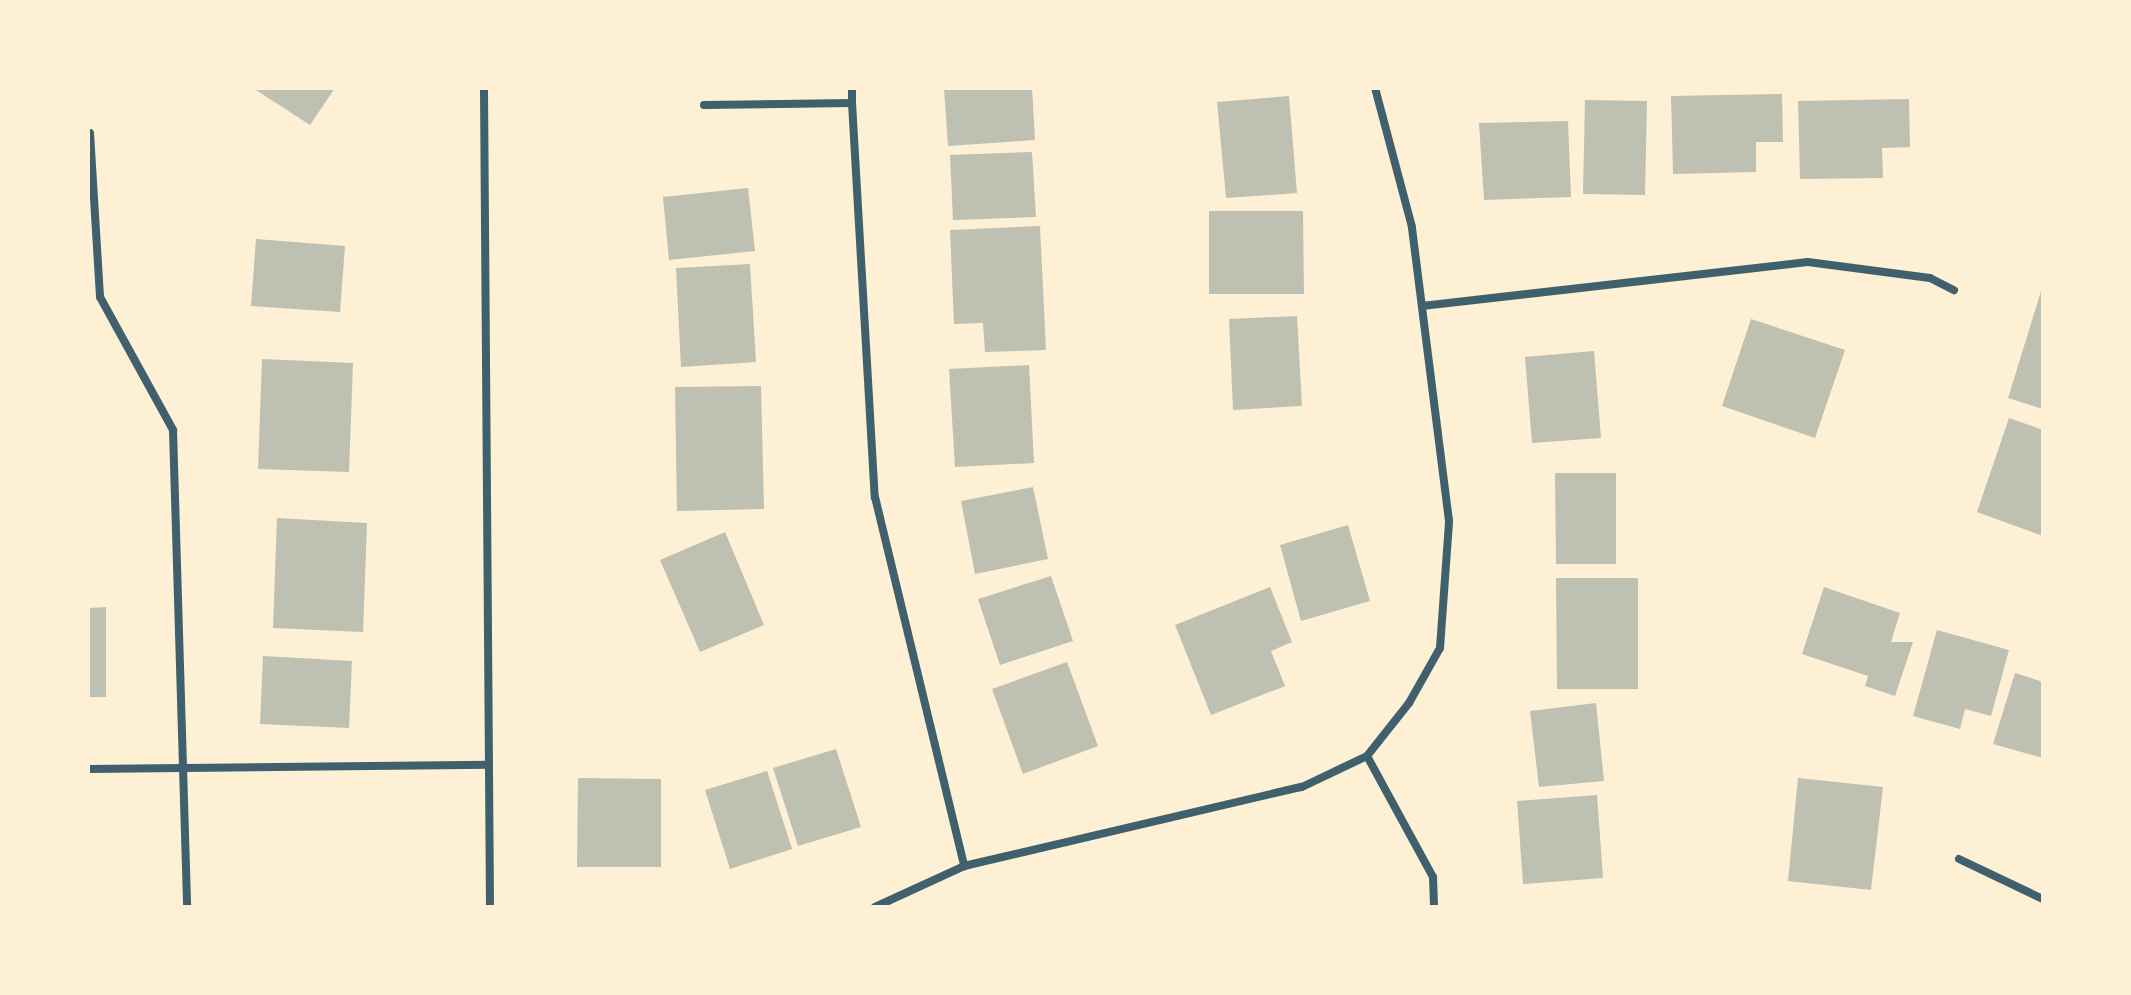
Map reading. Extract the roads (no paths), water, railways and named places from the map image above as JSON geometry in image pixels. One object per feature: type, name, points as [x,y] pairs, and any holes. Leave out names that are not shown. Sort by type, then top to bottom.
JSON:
[{"type":"street","points":[[484,88],[490,907]]},
{"type":"street","points":[[852,88],[875,497],[964,866]]},
{"type":"street","points":[[875,907],[964,866],[1302,787],[1367,756],[1440,648],[1449,521],[1412,227],[1375,88]]},
{"type":"street","points":[[704,105],[852,103]]},
{"type":"street","points":[[90,133],[100,297],[173,430],[187,907]]},
{"type":"street","points":[[1422,306],[1808,262],[1930,278],[1954,290]]},
{"type":"street","points":[[1367,756],[1433,877],[1434,907]]},
{"type":"street","points":[[88,769],[489,765]]},
{"type":"street","points":[[1959,859],[2043,899]]}]
